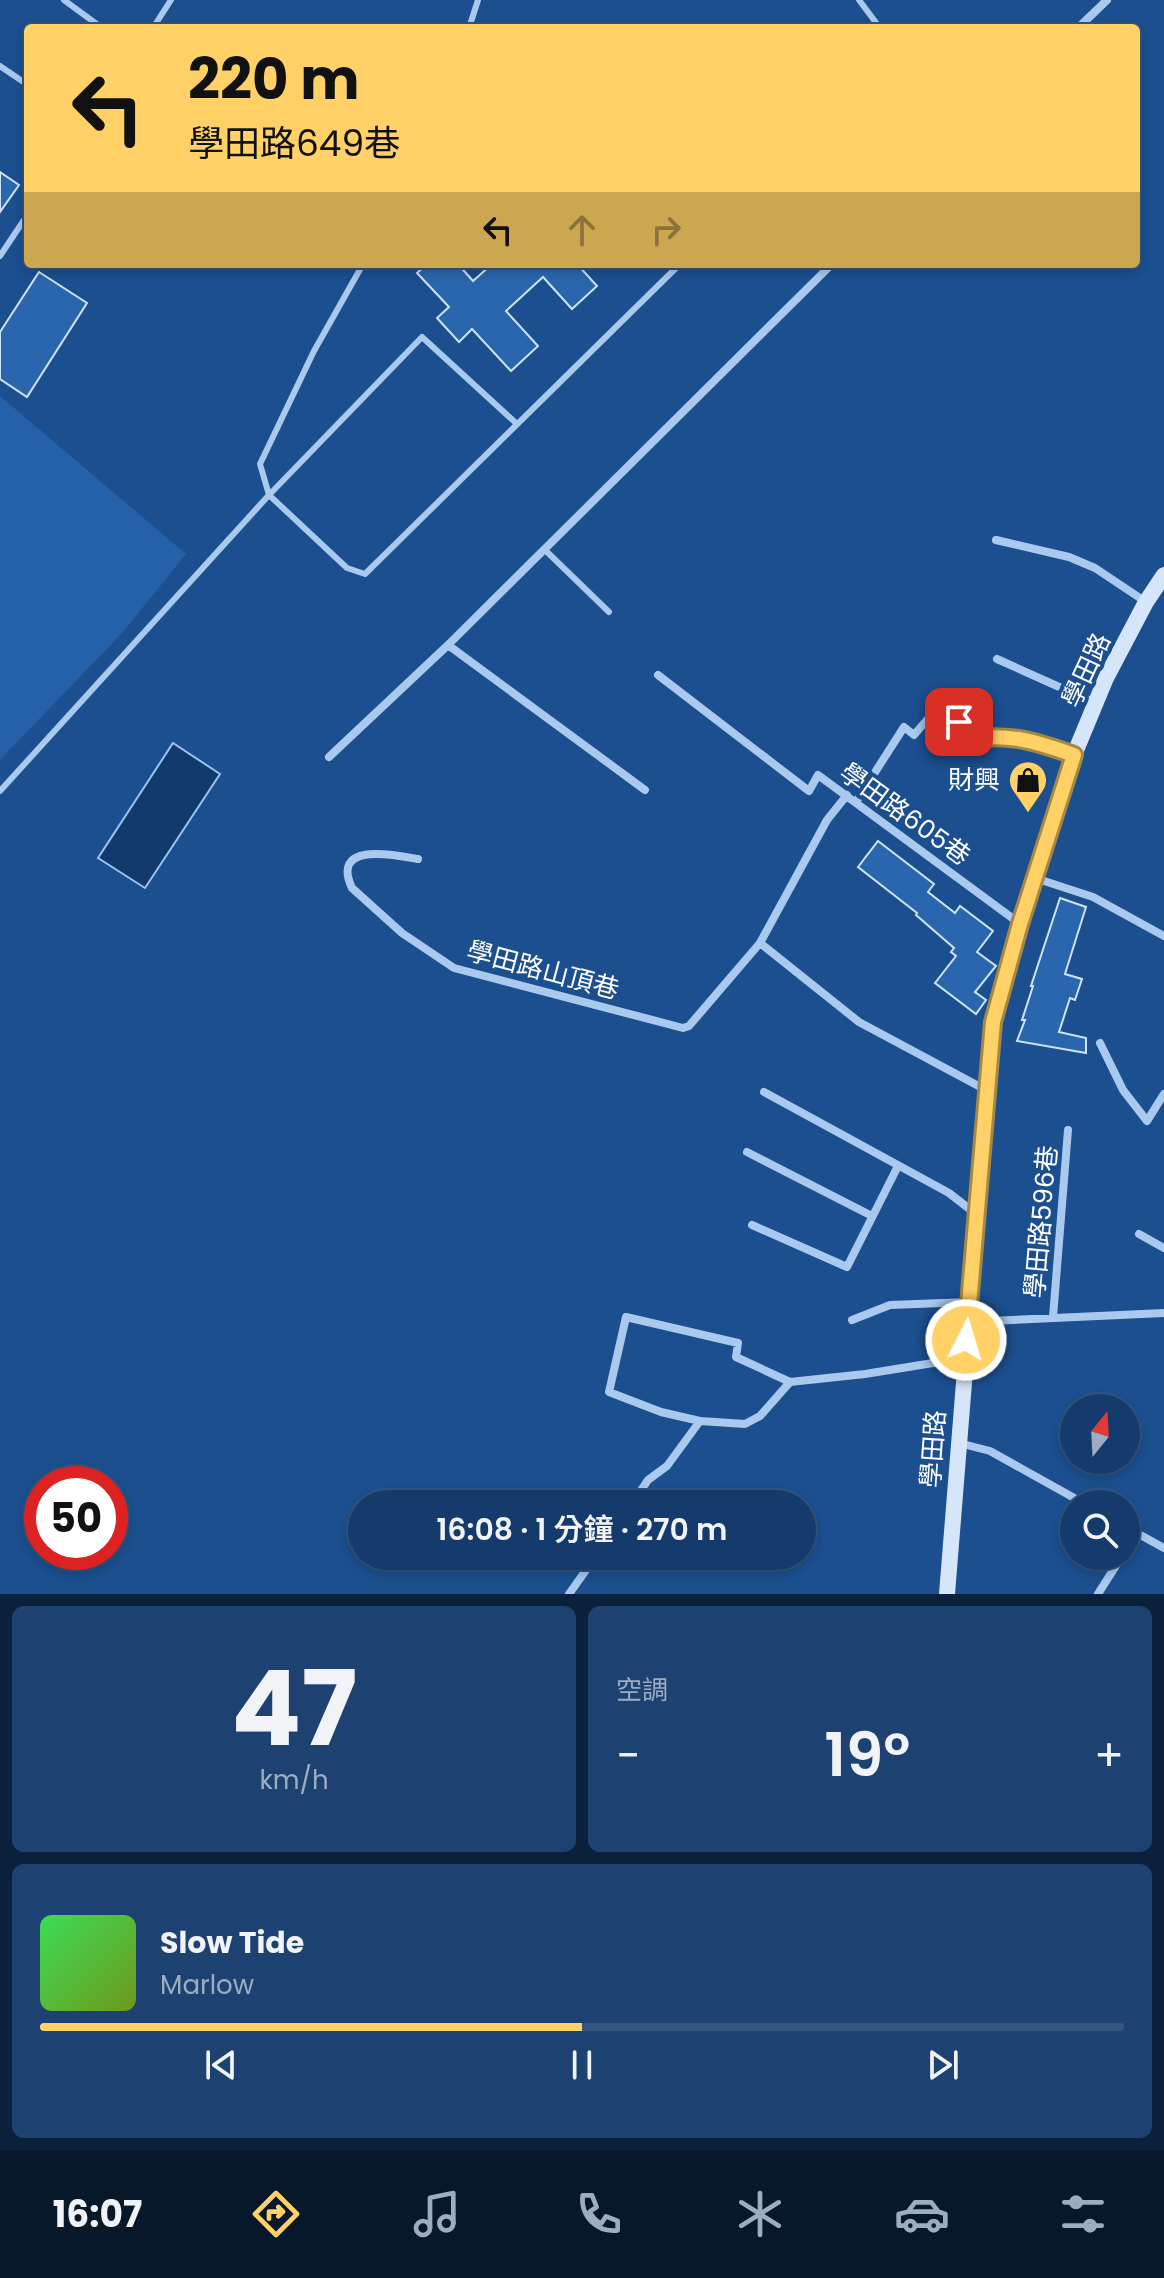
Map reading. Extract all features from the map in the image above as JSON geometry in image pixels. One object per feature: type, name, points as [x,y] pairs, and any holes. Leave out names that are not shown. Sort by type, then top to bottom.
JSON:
[{"type":"main road","name":"學田路","points":[[947,1594],[993,1022],[1020,924],[1074,755],[1095,703],[1146,602],[1164,575]]},
{"type":"street","points":[[1082,24],[1107,0]]},
{"type":"street","points":[[329,757],[448,645],[828,268]]},
{"type":"street","points":[[996,540],[1069,557],[1095,568],[1146,602]]},
{"type":"street","points":[[448,645],[645,790]]},
{"type":"street","points":[[997,659],[1095,703]]},
{"type":"street","name":"學田路605巷","points":[[658,675],[809,791],[818,775],[1020,924]]},
{"type":"street","points":[[856,802],[904,727],[914,735],[938,707],[980,738],[1001,736],[1034,741],[1074,755]]},
{"type":"street","name":"學田路山頂巷","points":[[418,859],[372,853],[356,857],[347,871],[349,880],[352,888],[402,933],[444,963],[468,974],[603,1005],[675,1027],[689,1026],[760,943],[827,820],[847,795]]},
{"type":"street","points":[[1035,878],[1093,897],[1164,936]]},
{"type":"street","points":[[760,943],[859,1022],[986,1090]]},
{"type":"street","points":[[1100,1043],[1123,1090],[1147,1121],[1162,1098]]},
{"type":"street","points":[[764,1092],[949,1193],[976,1214]]},
{"type":"street","name":"學田路596巷","points":[[1053,1317],[1068,1130]]},
{"type":"street","points":[[747,1152],[872,1216]]},
{"type":"street","points":[[752,1225],[847,1267],[898,1166]]},
{"type":"street","points":[[1139,1234],[1164,1248]]},
{"type":"street","points":[[852,1320],[890,1305],[969,1302]]},
{"type":"street","points":[[967,1322],[1164,1313]]},
{"type":"street","points":[[790,1382],[760,1416],[745,1424],[700,1421],[661,1412],[609,1392],[626,1317],[738,1343],[736,1357],[790,1382],[964,1358]]},
{"type":"street","points":[[641,1490],[648,1480],[667,1466],[700,1421]]},
{"type":"street","points":[[958,1443],[990,1451],[1060,1490]]},
{"type":"street","points":[[1140,1535],[1164,1548]]},
{"type":"street","points":[[569,1594],[586,1570]]},
{"type":"street","points":[[1098,1594],[1113,1570]]},
{"type":"lane","points":[[64,0],[97,24]]},
{"type":"lane","points":[[156,24],[171,0]]},
{"type":"lane","points":[[470,24],[478,0]]},
{"type":"lane","points":[[859,0],[877,24]]},
{"type":"lane","points":[[0,66],[24,82]]},
{"type":"lane","points":[[1,253],[24,220]]},
{"type":"lane","points":[[361,268],[314,351],[260,464],[269,495],[347,568],[365,574],[676,268]]},
{"type":"lane","points":[[0,791],[269,495],[422,337],[517,424]]},
{"type":"lane","points":[[544,549],[609,612]]},
{"type":"shaded area","points":[[0,396],[186,554],[123,632],[0,760]]},
{"type":"shaded area","points":[[173,743],[220,774],[145,888],[98,858]]},
{"type":"building","points":[[0,172],[19,185],[0,212]]},
{"type":"building","points":[[423,268],[462,268],[473,281],[488,268],[581,268],[597,286],[572,309],[543,277],[506,311],[538,346],[511,371],[472,329],[459,342],[437,318],[449,307],[417,273]]},
{"type":"building","points":[[39,272],[87,303],[27,397],[0,379],[0,332]]},
{"type":"building","points":[[878,841],[934,884],[928,892],[955,913],[960,906],[993,931],[977,952],[996,966],[975,992],[986,1000],[976,1014],[935,983],[956,956],[951,952],[954,948],[917,913],[858,867]]},
{"type":"building","points":[[1060,898],[1086,907],[1065,974],[1082,979],[1075,1000],[1070,998],[1059,1032],[1086,1038],[1086,1053],[1017,1041],[1025,1020],[1022,1020],[1031,986]]},
{"type":"place","name":"財興","points":[[1028,814]]},
{"type":"route","points":[[959,722],[980,738],[1001,736],[1034,741],[1074,755],[1020,924],[993,1022],[966,1340]]}]
